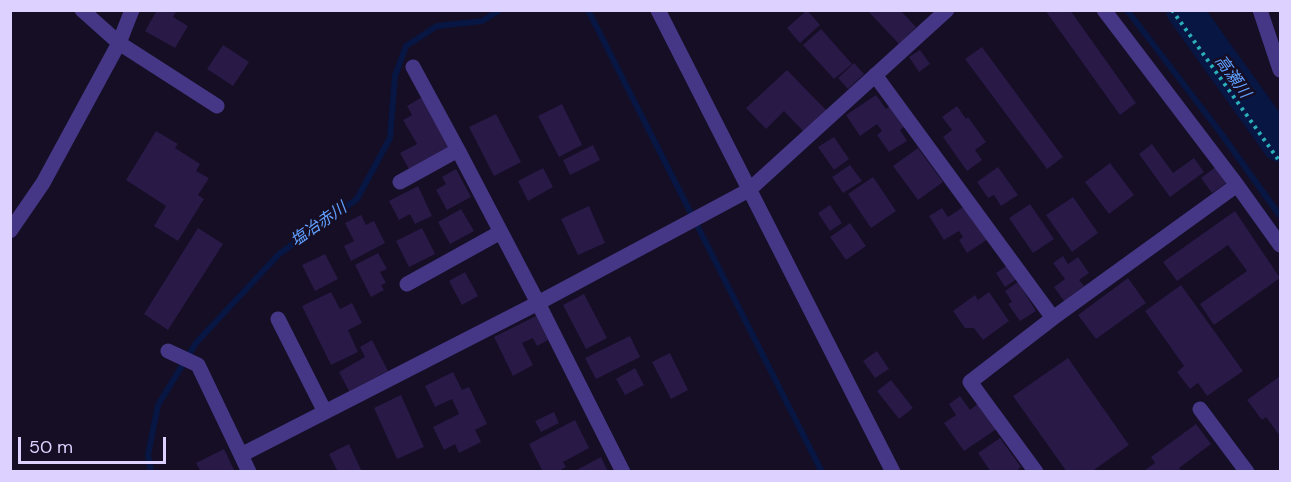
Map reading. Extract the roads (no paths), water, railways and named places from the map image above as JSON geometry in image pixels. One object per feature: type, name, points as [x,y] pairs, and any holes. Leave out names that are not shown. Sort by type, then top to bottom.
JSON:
[{"type":"street","points":[[82,10],[119,43],[217,106]]},
{"type":"street","points":[[10,231],[43,183],[119,43],[132,10]]},
{"type":"street","points":[[658,10],[893,471]]},
{"type":"street","points":[[241,455],[538,303],[749,190],[947,10]]},
{"type":"street","points":[[1104,10],[1281,245]]},
{"type":"street","points":[[1260,10],[1281,70]]},
{"type":"street","points":[[413,67],[538,303],[623,471]]},
{"type":"street","points":[[876,75],[1053,318]]},
{"type":"street","points":[[400,182],[458,150]]},
{"type":"street","points":[[1036,471],[970,382],[1053,318],[1237,185]]},
{"type":"street","points":[[407,284],[500,233]]},
{"type":"street","points":[[278,319],[325,412]]},
{"type":"street","points":[[168,351],[198,365],[249,471]]},
{"type":"street","points":[[1200,409],[1247,471]]},
{"type":"waterway","name":"塩冶赤川","points":[[151,472],[148,455],[158,405],[196,343],[279,254],[357,199],[390,138],[395,76],[406,46],[437,26],[482,21],[500,10]]},
{"type":"waterway","points":[[588,10],[822,472]]},
{"type":"waterway","points":[[1127,10],[1220,132],[1280,216]]},
{"type":"waterway","name":"高瀬川","points":[[1184,10],[1280,144]]}]
